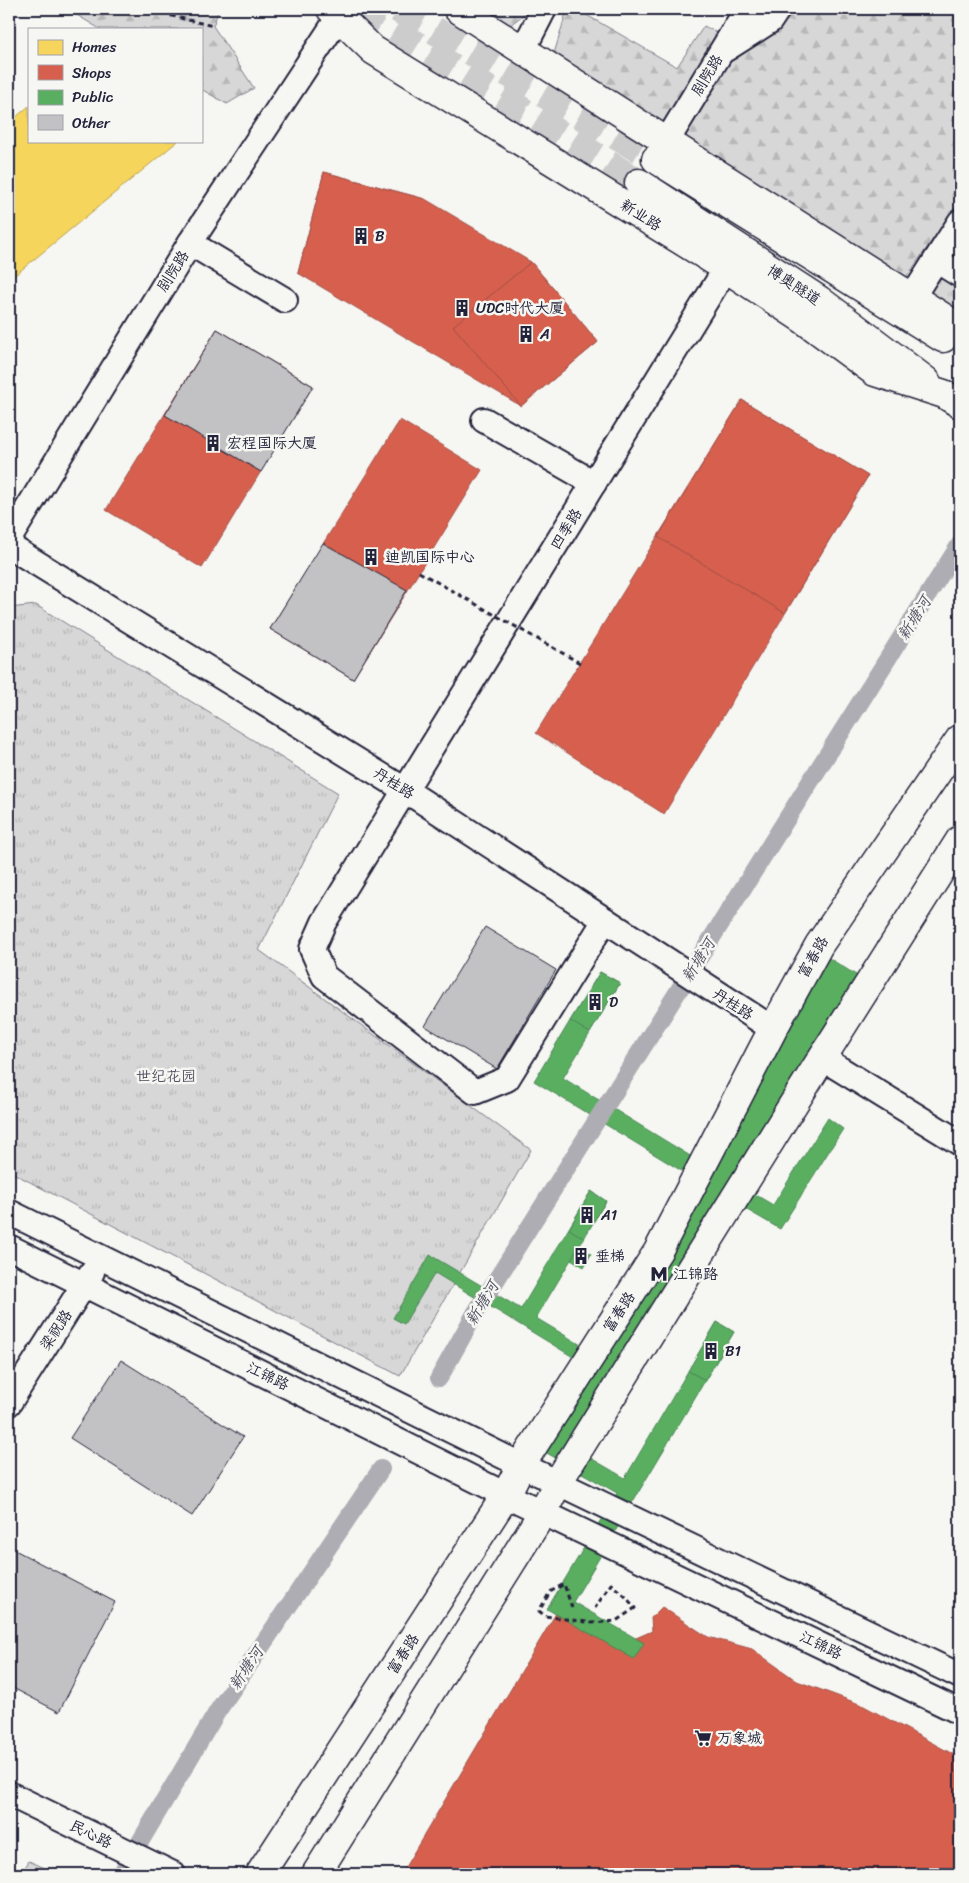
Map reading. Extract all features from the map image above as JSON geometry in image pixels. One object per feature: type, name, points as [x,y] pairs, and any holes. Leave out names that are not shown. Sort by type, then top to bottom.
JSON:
[{"type":"main road","points":[[458,9],[523,50],[662,150],[933,332],[960,347]]},
{"type":"main road","name":"新业路","points":[[338,11],[373,50],[726,268],[803,319],[875,372],[952,399]]},
{"type":"main road","points":[[662,150],[913,296],[960,328]]},
{"type":"main road","name":"博奥隧道","points":[[639,183],[819,300],[952,399]]},
{"type":"main road","name":"富春路","points":[[260,1874],[506,1495],[521,1465],[658,1251],[773,1029],[819,945],[960,739]]},
{"type":"main road","points":[[316,1874],[543,1512],[558,1482],[822,1058],[960,840]]},
{"type":"street","points":[[523,50],[544,9]]},
{"type":"street","points":[[725,45],[729,9]]},
{"type":"street","name":"剧院路","points":[[662,150],[747,9]]},
{"type":"street","points":[[725,45],[770,21],[778,9]]},
{"type":"street","name":"剧院路","points":[[9,539],[190,243],[338,11]]},
{"type":"street","points":[[913,296],[960,222]]},
{"type":"street","points":[[190,243],[285,300]]},
{"type":"street","points":[[936,260],[960,275]]},
{"type":"street","name":"四季路","points":[[605,920],[506,1079],[475,1092],[324,976],[312,949],[324,922],[726,268]]},
{"type":"street","points":[[484,420],[594,483]]},
{"type":"street","name":"丹桂路","points":[[9,546],[405,790],[773,1029]]},
{"type":"street","points":[[822,1058],[960,1144]]},
{"type":"street","points":[[9,1212],[521,1465],[960,1676]]},
{"type":"street","name":"江锦路","points":[[9,1247],[506,1495],[960,1712]]},
{"type":"street","name":"梁祝路","points":[[9,1403],[101,1257]]},
{"type":"street","name":"民心路","points":[[9,1794],[173,1874]]},
{"type":"path","points":[[154,9],[172,16],[213,26]]},
{"type":"path","points":[[419,572],[580,663]]},
{"type":"path","points":[[572,1608],[564,1584],[550,1592],[539,1611],[545,1616],[593,1623],[616,1621],[635,1608],[611,1584],[596,1608]]},
{"type":"green space","points":[[67,9],[219,9],[213,26],[254,88],[227,104],[202,90],[202,28],[98,28]]},
{"type":"green space","points":[[480,9],[531,9],[510,25]]},
{"type":"green space","points":[[576,9],[677,67],[704,26],[719,34],[663,128],[551,64],[567,10]]},
{"type":"green space","points":[[758,9],[960,9],[960,201],[905,279],[680,137]]},
{"type":"green space","points":[[943,275],[960,285],[960,314],[929,295],[928,286],[936,276]]},
{"type":"green space","name":"世纪花园","points":[[36,605],[338,793],[259,950],[531,1150],[400,1376],[9,1171],[9,608]]},
{"type":"green space","points":[[29,1861],[58,1874],[21,1874]]},
{"type":"building: Homes","points":[[28,107],[28,142],[177,142],[9,280],[9,123]]},
{"type":"building: Shops","name":"B","points":[[324,172],[425,199],[398,299],[298,273]]},
{"type":"building: Shops","name":"UDC时代大厦","points":[[324,172],[425,199],[531,262],[598,342],[521,406],[298,273]]},
{"type":"building: Shops","name":"A","points":[[531,262],[598,342],[521,406],[453,326]]},
{"type":"building: Shops","name":"宏程国际大厦","points":[[217,329],[313,386],[202,568],[106,510]]},
{"type":"building: Shops","points":[[742,400],[868,476],[664,814],[536,733]]},
{"type":"building: Shops","points":[[742,400],[868,476],[785,613],[658,537]]},
{"type":"building: Shops","name":"迪凯国际中心","points":[[400,420],[482,470],[353,679],[270,629]]},
{"type":"building: Shops","name":"万象城","points":[[662,1607],[708,1637],[752,1649],[797,1681],[862,1705],[960,1758],[960,1874],[401,1874],[558,1610],[620,1645],[652,1631],[651,1618]]},
{"type":"building: Public","name":"江锦路","points":[[824,955],[872,985],[744,1188],[773,1205],[828,1118],[843,1129],[780,1229],[735,1203],[582,1453],[625,1478],[717,1322],[734,1332],[573,1602],[644,1643],[634,1659],[547,1609],[617,1493],[524,1440],[578,1360],[435,1273],[404,1324],[393,1318],[430,1255],[521,1309],[591,1191],[606,1201],[536,1318],[586,1348],[690,1176],[534,1081],[570,1021],[600,972],[620,983],[563,1078],[700,1162]]},
{"type":"building: Public","name":"D","points":[[600,972],[620,983],[590,1033],[570,1021]]},
{"type":"building: Public","name":"A1","points":[[591,1191],[606,1201],[584,1238],[569,1229]]},
{"type":"building: Public","name":"垂梯","points":[[579,1246],[591,1254],[584,1267],[571,1259]]},
{"type":"building: Public","name":"B1","points":[[717,1322],[734,1332],[705,1380],[688,1371]]},
{"type":"building: Other","points":[[217,329],[313,386],[261,472],[165,415]]},
{"type":"building: Other","points":[[323,543],[407,590],[353,679],[270,629]]},
{"type":"building: Other","points":[[485,927],[556,970],[497,1069],[425,1026]]},
{"type":"building: Other","points":[[121,1360],[243,1437],[192,1516],[70,1438]]},
{"type":"building: Other","points":[[9,1547],[115,1602],[59,1712],[9,1686]]},
{"type":"waterway","name":"新塘河","points":[[439,1378],[476,1312],[960,544]]},
{"type":"waterway","name":"新塘河","points":[[121,1874],[217,1712],[381,1469]]},
{"type":"tunnel","points":[[358,9],[639,183]]},
{"type":"tunnel","points":[[398,9],[656,159]]},
{"type":"place","name":"B","points":[[361,236]]},
{"type":"place","name":"UDC时代大厦","points":[[462,308]]},
{"type":"place","name":"A","points":[[526,334]]},
{"type":"place","name":"宏程国际大厦","points":[[213,443]]},
{"type":"place","name":"迪凯国际中心","points":[[371,557]]},
{"type":"place","name":"D","points":[[595,1002]]},
{"type":"place","name":"A1","points":[[587,1215]]},
{"type":"place","name":"垂梯","points":[[581,1256]]},
{"type":"place","name":"江锦路","points":[[659,1274]]},
{"type":"place","name":"B1","points":[[711,1351]]},
{"type":"place","name":"万象城","points":[[703,1738]]}]
